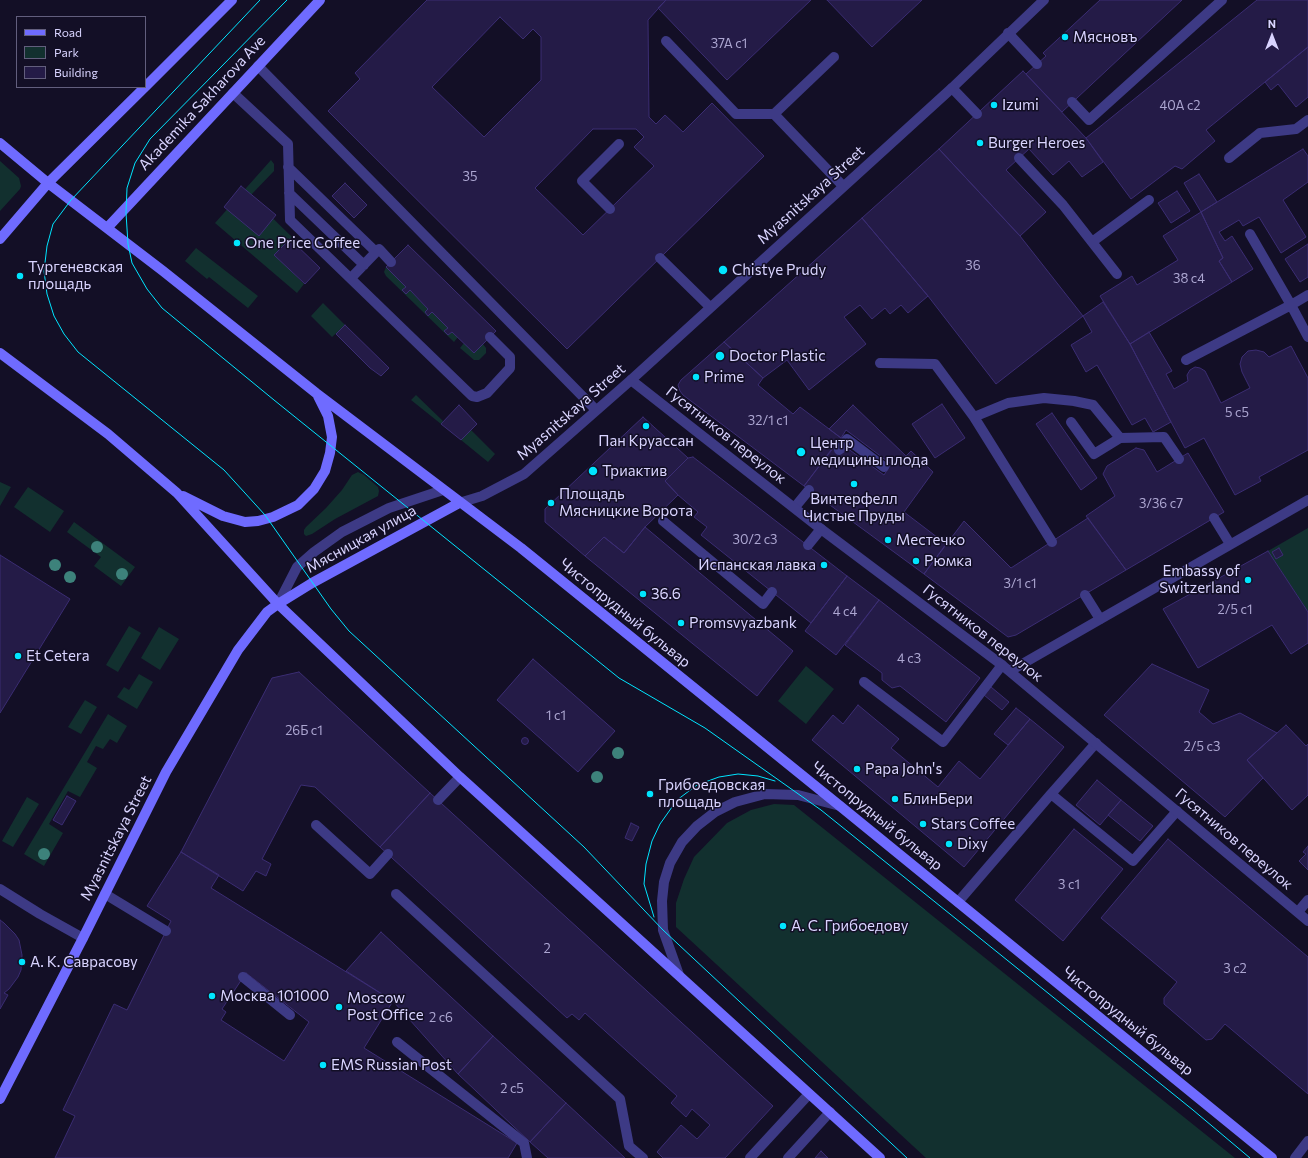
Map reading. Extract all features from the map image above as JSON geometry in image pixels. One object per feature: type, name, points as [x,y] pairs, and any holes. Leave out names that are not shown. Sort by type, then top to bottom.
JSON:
[{"type":"main road","points":[[146,86],[232,0]]},
{"type":"main road","name":"Akademika Sakharova Ave","points":[[107,228],[320,0]]},
{"type":"main road","points":[[0,239],[48,183],[144,88]]},
{"type":"main road","name":"Чистопрудный бульвар","points":[[0,142],[48,183],[316,393],[520,548],[840,806],[1272,1158]]},
{"type":"main road","points":[[0,353],[108,434],[177,493],[278,604],[460,777],[880,1158]]},
{"type":"main road","points":[[177,493],[223,516],[245,522],[258,521],[273,517],[298,504],[314,489],[325,472],[330,453],[332,437],[328,416],[316,393]]},
{"type":"main road","name":"Мясницкая улица","points":[[278,604],[312,583],[459,503]]},
{"type":"main road","name":"Myasnitskaya Street","points":[[0,1099],[166,772],[238,650],[267,612],[278,604]]},
{"type":"street","name":"Myasnitskaya Street","points":[[459,503],[482,496],[524,474],[631,380],[952,88],[1044,0]]},
{"type":"street","points":[[1072,102],[1089,120],[1222,0]]},
{"type":"street","points":[[1008,33],[1037,64]]},
{"type":"street","points":[[666,41],[736,114],[774,114],[834,57]]},
{"type":"street","points":[[258,66],[596,410]]},
{"type":"street","points":[[952,88],[976,114]]},
{"type":"street","points":[[233,93],[288,144],[290,220],[472,396],[478,397],[487,393],[510,368],[510,357],[490,336]]},
{"type":"street","points":[[774,114],[843,186]]},
{"type":"street","points":[[1229,158],[1260,133],[1296,129],[1308,120]]},
{"type":"street","points":[[610,208],[582,181],[619,144]]},
{"type":"street","points":[[1019,158],[1063,205],[1117,274]]},
{"type":"street","points":[[288,167],[391,262]]},
{"type":"street","points":[[289,193],[364,265]]},
{"type":"street","points":[[1092,242],[1149,200]]},
{"type":"street","points":[[1250,234],[1308,337]]},
{"type":"street","points":[[351,278],[378,251]]},
{"type":"street","points":[[660,258],[710,307]]},
{"type":"street","points":[[1186,360],[1308,295]]},
{"type":"street","points":[[880,363],[935,364],[974,418],[1052,542]]},
{"type":"street","name":"Гусятников переулок","points":[[631,380],[795,507],[821,529],[1006,668],[1308,921]]},
{"type":"street","points":[[974,418],[1008,403],[1044,398],[1074,401],[1093,405],[1120,438]]},
{"type":"street","points":[[1071,422],[1094,454],[1120,438],[1164,437],[1178,459]]},
{"type":"street","points":[[839,450],[847,439],[884,467]]},
{"type":"street","points":[[278,604],[298,567],[314,552],[342,532],[389,508],[443,490]]},
{"type":"street","points":[[795,507],[809,490]]},
{"type":"street","points":[[864,682],[943,742],[1006,668],[1100,618],[1308,500]]},
{"type":"street","points":[[1214,518],[1230,544]]},
{"type":"street","points":[[664,521],[763,604],[772,592]]},
{"type":"street","points":[[808,546],[821,529]]},
{"type":"street","points":[[1085,595],[1100,618]]},
{"type":"street","points":[[958,902],[1096,743]]},
{"type":"street","points":[[438,800],[460,777]]},
{"type":"street","points":[[679,976],[663,930],[662,901],[664,882],[670,863],[682,842],[697,826],[715,812],[735,802],[764,794],[798,795],[840,806]]},
{"type":"street","points":[[1051,794],[1133,861],[1177,811]]},
{"type":"street","points":[[316,825],[370,874],[388,854]]},
{"type":"street","points":[[0,889],[83,938]]},
{"type":"street","points":[[105,894],[166,931]]},
{"type":"street","points":[[396,894],[620,1099],[629,1146],[643,1158]]},
{"type":"street","points":[[1298,912],[1308,900]]},
{"type":"street","points":[[243,977],[290,1015]]},
{"type":"street","points":[[397,1042],[524,1144],[527,1158]]},
{"type":"street","points":[[750,1158],[809,1094]]},
{"type":"street","points":[[788,1158],[830,1112]]},
{"type":"street","points":[[1295,1158],[1308,1141]]},
{"type":"green space","points":[[271,160],[274,164],[274,171],[250,196],[292,237],[275,255],[304,284],[297,293],[215,223]]},
{"type":"green space","points":[[0,161],[19,178],[21,186],[0,211]]},
{"type":"green space","points":[[196,248],[258,296],[248,308],[209,277],[207,279],[185,261]]},
{"type":"green space","points":[[386,267],[406,287],[402,291],[406,294],[410,290],[428,309],[425,312],[428,316],[432,312],[448,328],[445,332],[448,335],[452,332],[458,337],[454,342],[386,276],[384,272]]},
{"type":"green space","points":[[323,303],[345,325],[332,337],[311,316]]},
{"type":"green space","points":[[464,343],[474,353],[483,344],[486,348],[486,353],[479,360],[474,360],[460,348]]},
{"type":"green space","points":[[416,395],[443,421],[441,424],[411,400]]},
{"type":"green space","points":[[471,430],[495,454],[488,462],[461,440]]},
{"type":"green space","points":[[358,472],[378,487],[378,496],[306,536],[304,534],[304,530],[306,527],[342,490],[352,475]]},
{"type":"green space","points":[[0,482],[11,487],[0,506]]},
{"type":"green space","points":[[28,487],[64,511],[50,532],[14,507]]},
{"type":"green space","points":[[74,522],[135,567],[121,586],[94,566],[101,557],[67,532]]},
{"type":"green space","points":[[1308,528],[1308,612],[1268,551]]},
{"type":"green space","points":[[129,626],[141,633],[118,672],[106,665]]},
{"type":"green space","points":[[159,627],[179,639],[160,670],[141,658]]},
{"type":"green space","points":[[806,666],[834,689],[806,724],[778,701]]},
{"type":"green space","points":[[139,674],[153,682],[137,709],[117,697],[124,687],[129,690]]},
{"type":"green space","points":[[85,700],[97,707],[81,734],[68,727]]},
{"type":"green space","points":[[108,714],[127,726],[117,743],[110,739],[103,749],[96,746],[87,762],[97,768],[80,797],[68,791],[49,824],[63,833],[44,866],[24,854]]},
{"type":"green space","points":[[27,797],[39,804],[13,847],[2,841]]},
{"type":"green space","points":[[774,804],[794,805],[1235,1158],[926,1158],[676,927],[676,903],[684,879],[694,857],[727,823],[751,810]]},
{"type":"building","points":[[427,0],[666,0],[648,20],[649,117],[656,124],[665,115],[683,132],[712,103],[764,156],[567,349],[328,111],[360,79],[355,73]],"holes":[[[500,17],[523,39],[533,29],[541,37],[541,80],[484,137],[432,87]],[[593,129],[636,129],[644,137],[634,147],[654,166],[583,235],[535,188]]]},
{"type":"building","points":[[666,0],[811,0],[727,80],[658,8]]},
{"type":"building","points":[[827,0],[922,0],[872,47]]},
{"type":"building","points":[[1100,0],[1182,0],[1062,112],[1026,74],[1046,56],[1043,53]]},
{"type":"building","points":[[1257,0],[1308,0],[1308,47],[1206,130],[1215,141],[1182,169],[1175,166],[1131,199],[1086,138]]},
{"type":"building","points":[[1308,47],[1308,97],[1296,107],[1278,84],[1271,90],[1265,82]]},
{"type":"building","points":[[1023,71],[1086,138],[1103,162],[1082,177],[1069,161],[1053,175],[1029,149],[1006,170],[1046,212],[1020,236],[939,149]]},
{"type":"building","points":[[939,149],[1020,236],[1083,316],[996,384],[928,296],[862,218]]},
{"type":"building","points":[[1303,149],[1308,156],[1308,182],[1283,200],[1306,237],[1281,253],[1259,217],[1243,226],[1239,220],[1219,232],[1225,241],[1232,236],[1253,269],[1232,282],[1219,261],[1223,258],[1201,212]]},
{"type":"building","points":[[1199,174],[1217,202],[1201,212],[1184,183]]},
{"type":"building","points":[[345,183],[367,205],[354,218],[332,196]]},
{"type":"building","points":[[241,186],[276,215],[259,236],[224,207]]},
{"type":"building","points":[[1177,191],[1190,211],[1171,223],[1158,203]]},
{"type":"building","points":[[1201,212],[1223,258],[1219,261],[1232,282],[1130,344],[1100,296],[1132,276],[1137,285],[1178,260],[1163,236]]},
{"type":"building","points":[[862,218],[928,296],[908,313],[901,305],[890,314],[885,308],[872,319],[860,305],[844,317],[866,344],[809,390],[787,360],[763,378],[724,342]]},
{"type":"building","points":[[290,239],[320,268],[305,284],[274,255]]},
{"type":"building","points":[[1308,244],[1308,277],[1300,282],[1285,259]]},
{"type":"building","points":[[408,245],[496,331],[474,353],[452,332],[448,335],[444,331],[448,328],[432,312],[428,316],[425,312],[428,309],[410,290],[406,294],[402,290],[406,287],[386,267]]},
{"type":"building","points":[[1103,302],[1130,344],[1171,422],[1153,432],[1145,418],[1132,425],[1097,365],[1086,372],[1071,345],[1092,332],[1083,316]]},
{"type":"building","points":[[345,325],[389,368],[381,376],[370,368],[336,334]]},
{"type":"building","points":[[1149,332],[1172,371],[1166,374],[1174,389],[1188,381],[1187,375],[1190,370],[1195,367],[1200,368],[1205,371],[1221,403],[1250,388],[1242,372],[1240,364],[1242,357],[1248,351],[1256,350],[1264,352],[1269,357],[1291,346],[1308,378],[1308,450],[1259,477],[1261,481],[1235,495],[1204,438],[1185,448],[1171,422],[1130,344]]},
{"type":"building","points":[[724,342],[763,378],[758,385],[793,414],[800,407],[841,438],[804,486],[683,395],[680,391],[678,385],[681,380]]},
{"type":"building","points":[[942,404],[965,438],[935,458],[912,424]]},
{"type":"building","points":[[459,405],[477,424],[461,440],[441,424]]},
{"type":"building","points":[[853,405],[906,456],[911,451],[933,472],[904,512],[946,544],[924,574],[804,486],[834,446],[843,453],[847,448],[884,475],[891,464],[846,430],[841,438],[829,429]]},
{"type":"building","points":[[1052,413],[1097,478],[1081,490],[1036,424]]},
{"type":"building","points":[[643,417],[688,458],[665,481],[678,495],[645,527],[624,553],[604,537],[585,556],[545,522],[545,509]]},
{"type":"building","points":[[1136,448],[1144,450],[1157,472],[1188,453],[1224,512],[1126,570],[1086,516],[1115,496],[1103,474],[1107,466]]},
{"type":"building","points":[[693,457],[847,576],[811,623],[701,535],[707,527],[694,517],[698,512],[678,495],[665,481],[688,458]]},
{"type":"building","points":[[1088,518],[1126,570],[1016,635],[1008,637],[924,574],[964,521],[1011,568]]},
{"type":"building","points":[[645,527],[793,651],[757,696],[585,556],[604,537],[624,553]]},
{"type":"building","points":[[1279,548],[1283,555],[1276,559],[1272,552]]},
{"type":"building","points":[[1268,551],[1308,612],[1308,643],[1291,654],[1272,625],[1198,668],[1163,609]]},
{"type":"building","name":"Et Cetera","points":[[0,555],[70,599],[0,713]]},
{"type":"building","points":[[847,576],[879,600],[836,655],[805,631]]},
{"type":"building","points":[[879,600],[980,678],[946,722],[900,686],[892,688],[882,680],[882,673],[845,645]]},
{"type":"building","points":[[533,659],[615,731],[578,772],[497,700]]},
{"type":"building","points":[[1152,664],[1209,690],[1199,712],[1213,724],[1240,713],[1277,733],[1247,760],[1263,778],[1225,817],[1104,715]]},
{"type":"building","points":[[299,672],[430,793],[380,847],[315,787],[301,785],[262,859],[271,864],[266,876],[256,871],[243,891],[181,852],[272,678]]},
{"type":"building","points":[[991,687],[1009,702],[1002,710],[984,695]]},
{"type":"building","points":[[858,705],[899,739],[891,748],[938,787],[959,761],[980,779],[1030,719],[1064,747],[964,867],[812,740],[833,715],[843,724]]},
{"type":"building","points":[[1016,708],[1030,719],[1008,745],[994,734]]},
{"type":"building","points":[[1286,725],[1306,746],[1308,744],[1308,795],[1292,810],[1247,760]]},
{"type":"building","points":[[525,738],[528,741],[525,744],[522,741]]},
{"type":"building","points":[[1097,780],[1121,800],[1100,825],[1076,805]]},
{"type":"building","points":[[430,793],[773,1106],[725,1158],[663,1158],[657,1152],[681,1125],[697,1139],[710,1125],[692,1109],[686,1117],[671,1103],[677,1096],[585,1013],[579,1020],[572,1014],[567,1018],[380,847]]},
{"type":"building","points":[[67,796],[76,801],[62,825],[53,820]]},
{"type":"building","points":[[1121,800],[1153,826],[1140,841],[1108,815]]},
{"type":"building","points":[[631,823],[639,827],[632,841],[625,838]]},
{"type":"building","points":[[1074,829],[1123,869],[1063,941],[1015,900]]},
{"type":"building","points":[[1168,839],[1308,957],[1308,1094],[1225,1024],[1212,1039],[1206,1040],[1164,1004],[1164,998],[1177,982],[1101,918]]},
{"type":"building","points":[[1308,846],[1308,870],[1299,861],[1306,854],[1303,852]]},
{"type":"building","name":"Moscow Post Office","points":[[181,852],[219,875],[211,888],[393,1001],[364,1048],[517,1143],[508,1158],[55,1158],[75,1116],[63,1110],[114,1004],[127,1010],[171,921],[147,906]],"holes":[[[246,973],[309,1022],[284,1061],[221,1020],[226,1012],[222,1009]]]},
{"type":"building","points":[[0,920],[15,934],[19,940],[22,955],[21,970],[18,977],[4,993],[8,995],[0,1009]]},
{"type":"building","points":[[381,932],[493,1036],[458,1074],[393,1001],[346,971]]},
{"type":"building","points":[[493,1036],[566,1103],[530,1142],[458,1074]]},
{"type":"building","points":[[566,1103],[625,1158],[548,1158],[530,1142]]},
{"type":"building","points":[[821,1151],[828,1158],[815,1158]]},
{"type":"tram line","points":[[260,0],[71,200],[53,224],[47,246],[44,271],[47,294],[54,316],[64,334],[78,352],[224,470],[265,515],[331,609],[349,631],[584,847],[663,930],[907,1158]]},
{"type":"tram line","points":[[287,0],[150,139],[135,163],[127,188],[126,213],[128,244],[132,263],[147,289],[162,308],[619,678],[705,728],[821,810],[1193,1110],[1250,1158]]},
{"type":"tram line","points":[[654,917],[644,884],[646,864],[652,841],[660,824],[677,800],[697,785],[719,777],[738,774],[758,776],[775,781]]},
{"type":"place","name":"Мясновъ","points":[[1065,37]]},
{"type":"place","name":"Izumi","points":[[994,105]]},
{"type":"place","name":"Burger Heroes","points":[[980,143]]},
{"type":"place","name":"One Price Coffee","points":[[237,243]]},
{"type":"place","name":"Chistye Prudy","points":[[723,270]]},
{"type":"place","name":"Тургеневская площадь","points":[[20,276]]},
{"type":"place","name":"Doctor Plastic","points":[[720,356]]},
{"type":"place","name":"Prime","points":[[696,377]]},
{"type":"place","name":"Пан Круассан","points":[[646,426]]},
{"type":"place","name":"Центр медицины плода","points":[[801,452]]},
{"type":"place","name":"Триактив","points":[[593,471]]},
{"type":"place","name":"Винтерфелл Чистые Пруды","points":[[854,484]]},
{"type":"place","name":"Площадь Мясницкие Ворота","points":[[551,503]]},
{"type":"place","name":"Местечко","points":[[888,540]]},
{"type":"place","name":"Рюмка","points":[[916,561]]},
{"type":"place","name":"Испанская лавка","points":[[824,565]]},
{"type":"place","name":"Embassy of Switzerland","points":[[1248,580]]},
{"type":"place","name":"36.6","points":[[643,594]]},
{"type":"place","name":"Promsvyazbank","points":[[681,623]]},
{"type":"place","name":"Et Cetera","points":[[18,656]]},
{"type":"place","name":"Papa John's","points":[[857,769]]},
{"type":"place","name":"Грибоедовская площадь","points":[[650,794]]},
{"type":"place","name":"БлинБери","points":[[895,799]]},
{"type":"place","name":"Stars Coffee","points":[[923,824]]},
{"type":"place","name":"Dixy","points":[[949,844]]},
{"type":"place","name":"А. С. Грибоедову","points":[[783,926]]},
{"type":"place","name":"А. К. Саврасову","points":[[22,962]]},
{"type":"place","name":"Москва 101000","points":[[212,996]]},
{"type":"place","name":"Moscow Post Office","points":[[339,1007]]},
{"type":"place","name":"EMS Russian Post","points":[[323,1065]]}]
